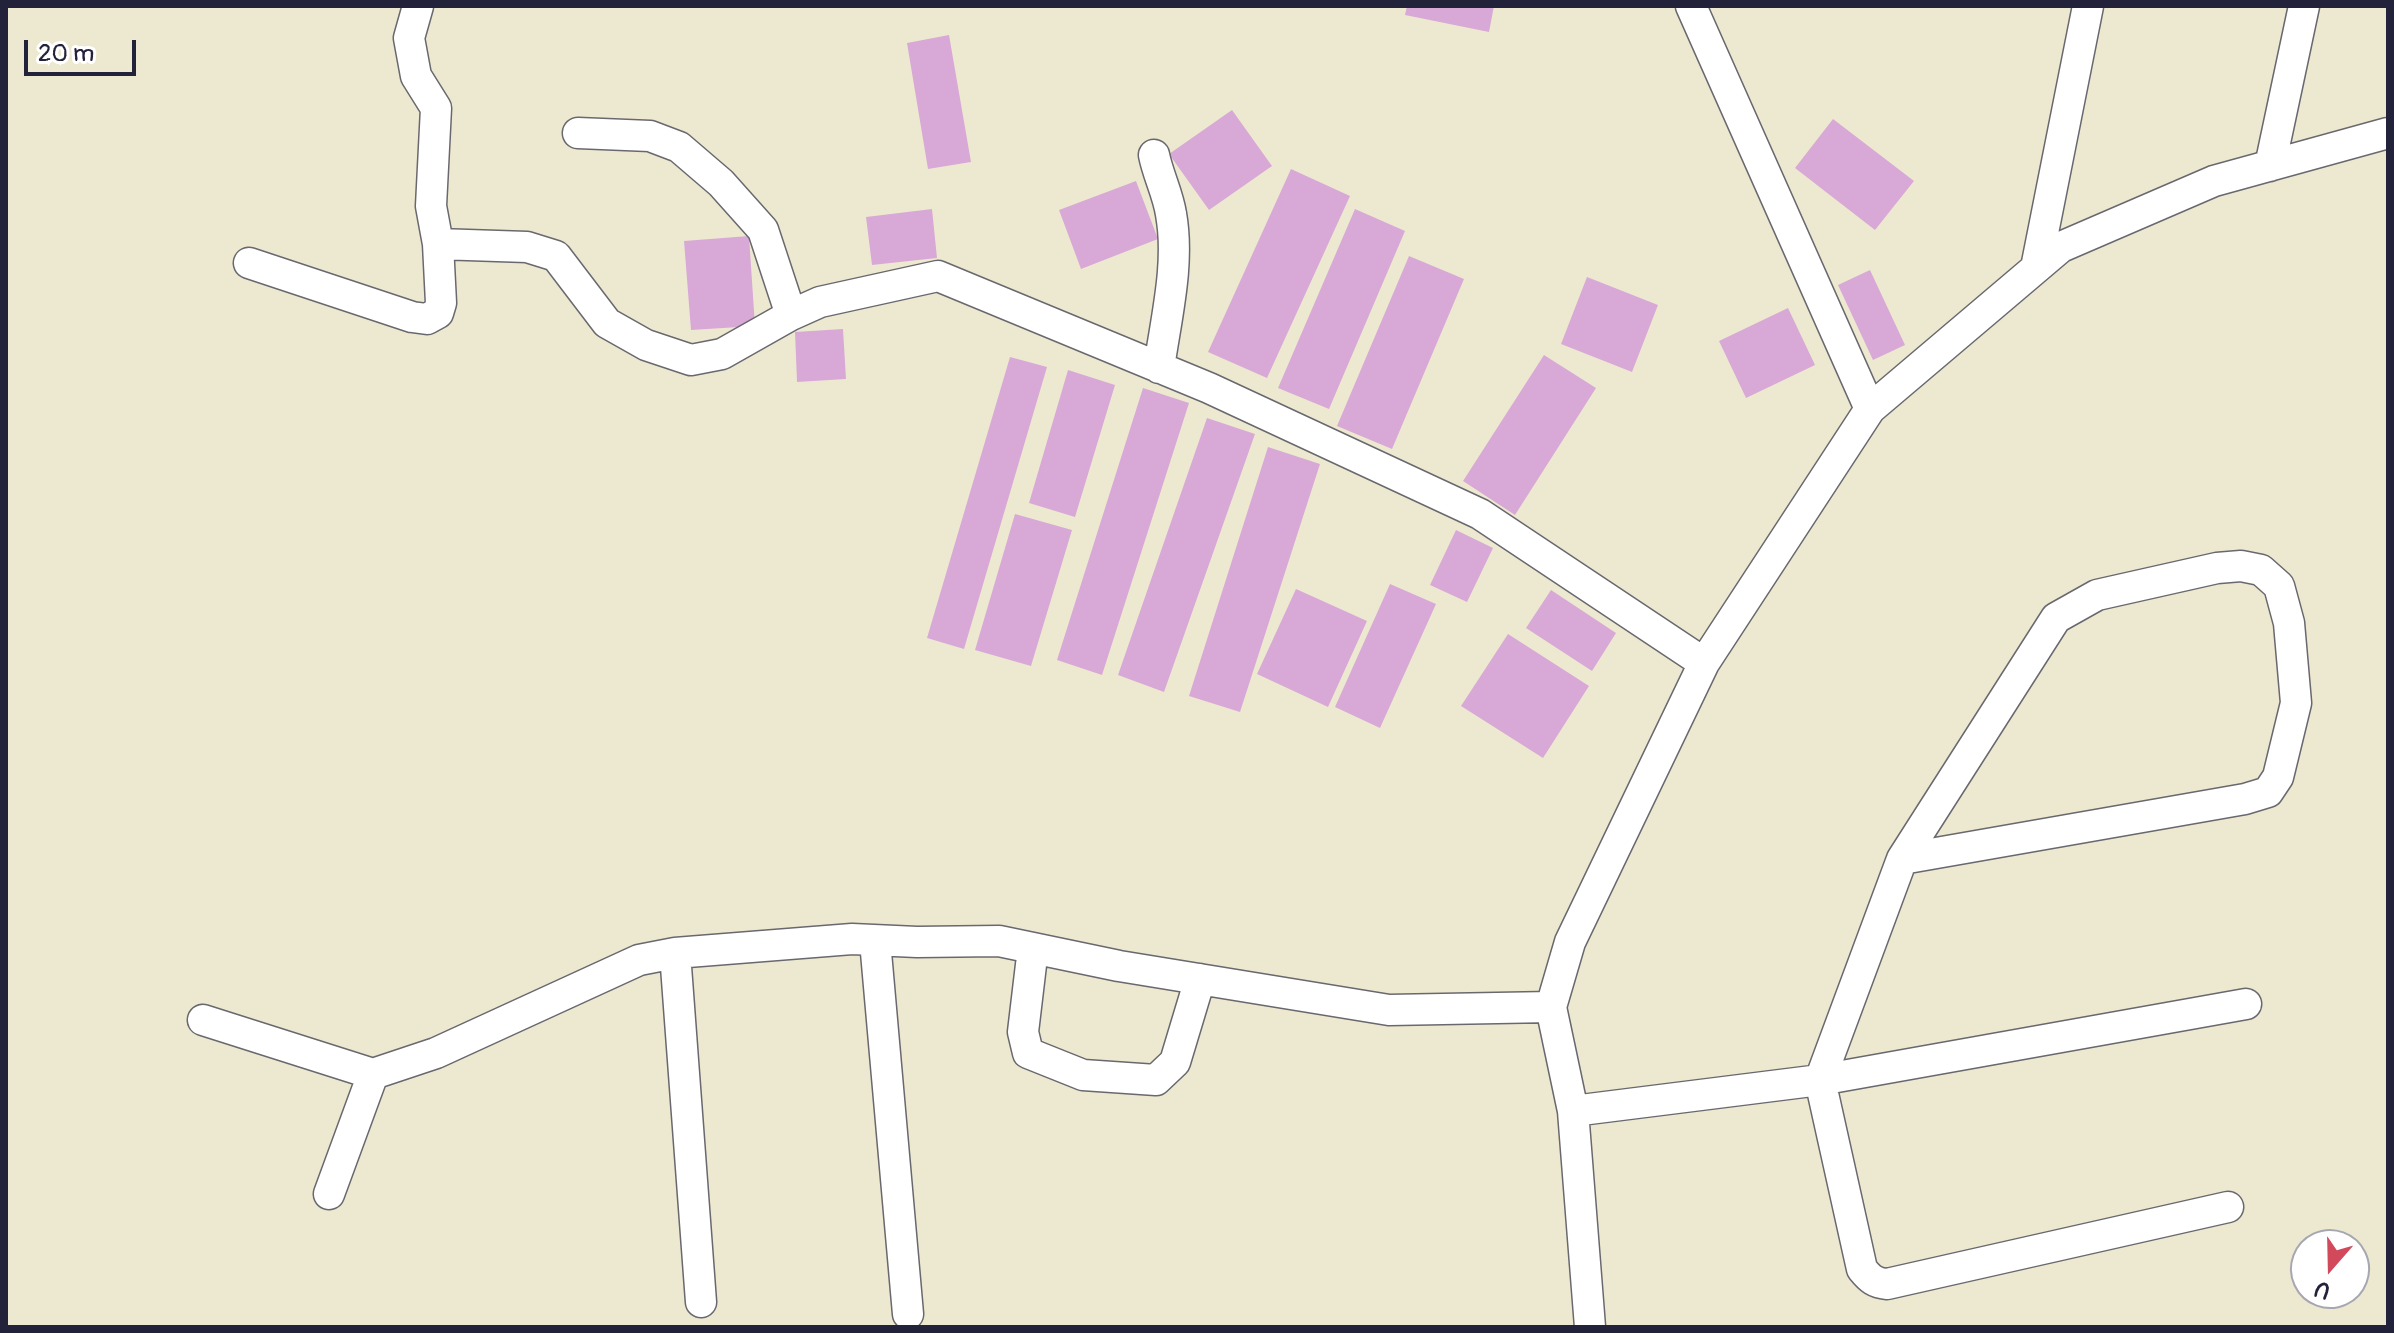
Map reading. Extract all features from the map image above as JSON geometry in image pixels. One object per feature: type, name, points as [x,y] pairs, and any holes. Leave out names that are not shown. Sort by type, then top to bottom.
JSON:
[{"type":"street","points":[[249,263],[412,317],[427,319],[438,313],[441,303],[438,244],[431,206],[436,108],[416,76],[409,38],[418,6]]},
{"type":"street","points":[[1691,6],[1870,409]]},
{"type":"street","points":[[2036,268],[2088,6]]},
{"type":"street","points":[[2270,166],[2304,6]]},
{"type":"street","points":[[578,133],[650,136],[679,147],[721,183],[763,230],[791,315]]},
{"type":"street","points":[[1590,1327],[1573,1111],[1551,1007],[1570,942],[1704,663],[1870,409],[2061,247],[2214,181],[2388,133]]},
{"type":"street","points":[[1154,155],[1171,212],[1175,253],[1159,368]]},
{"type":"street","points":[[438,244],[527,247],[556,256],[607,323],[646,345],[691,360],[722,354],[820,302],[938,276],[1209,388],[1480,514],[1704,663]]},
{"type":"street","points":[[1902,859],[2245,799],[2268,792],[2278,777],[2296,703],[2289,623],[2279,586],[2261,570],[2241,566],[2217,568],[2097,595],[2056,618],[1902,859],[1820,1080],[1862,1269],[1870,1279],[1879,1283],[1887,1284],[2228,1207]]},
{"type":"street","points":[[203,1020],[373,1074],[436,1053],[639,960],[675,953],[852,939],[999,941],[1119,966],[1389,1010],[1551,1007]]},
{"type":"street","points":[[875,941],[908,1314]]},
{"type":"street","points":[[1033,948],[1023,1032],[1028,1053],[1083,1075],[1156,1080],[1175,1062],[1200,979]]},
{"type":"street","points":[[675,953],[701,1302]]},
{"type":"street","points":[[1573,1111],[1820,1080],[2246,1004]]},
{"type":"street","points":[[329,1194],[373,1074]]},
{"type":"building","points":[[1407,6],[1494,6],[1489,32],[1405,15]]},
{"type":"building","points":[[949,35],[971,162],[928,169],[907,43]]},
{"type":"building","points":[[1232,110],[1272,166],[1209,210],[1169,154]]},
{"type":"building","points":[[1833,119],[1914,181],[1875,230],[1795,168]]},
{"type":"building","points":[[1291,169],[1350,196],[1267,378],[1208,352]]},
{"type":"building","points":[[1136,181],[1158,239],[1081,269],[1059,210]]},
{"type":"building","points":[[932,209],[937,258],[872,265],[866,217]]},
{"type":"building","points":[[1355,209],[1405,231],[1329,409],[1278,388]]},
{"type":"building","points":[[749,236],[755,326],[691,330],[684,241]]},
{"type":"building","points":[[1409,256],[1464,279],[1392,449],[1337,426]]},
{"type":"building","points":[[1870,270],[1905,345],[1873,360],[1838,285]]},
{"type":"building","points":[[1587,277],[1658,305],[1632,372],[1561,344]]},
{"type":"building","points":[[1788,308],[1815,365],[1746,398],[1719,341]]},
{"type":"building","points":[[843,329],[846,379],[797,382],[795,332]]},
{"type":"building","points":[[1544,355],[1596,388],[1515,515],[1463,481]]},
{"type":"building","points":[[1010,357],[1047,367],[964,649],[927,638]]},
{"type":"building","points":[[1068,370],[1115,385],[1075,517],[1029,503]]},
{"type":"building","points":[[1143,388],[1189,403],[1102,675],[1057,660]]},
{"type":"building","points":[[1207,418],[1255,434],[1164,692],[1118,675]]},
{"type":"building","points":[[1268,447],[1320,464],[1240,712],[1189,696]]},
{"type":"building","points":[[1015,514],[1072,530],[1031,666],[975,650]]},
{"type":"building","points":[[1456,530],[1493,548],[1467,602],[1430,585]]},
{"type":"building","points":[[1390,584],[1436,604],[1380,728],[1335,707]]},
{"type":"building","points":[[1296,589],[1367,621],[1328,707],[1257,674]]},
{"type":"building","points":[[1551,590],[1616,633],[1592,671],[1526,628]]},
{"type":"building","points":[[1508,634],[1589,686],[1543,758],[1461,706]]}]
